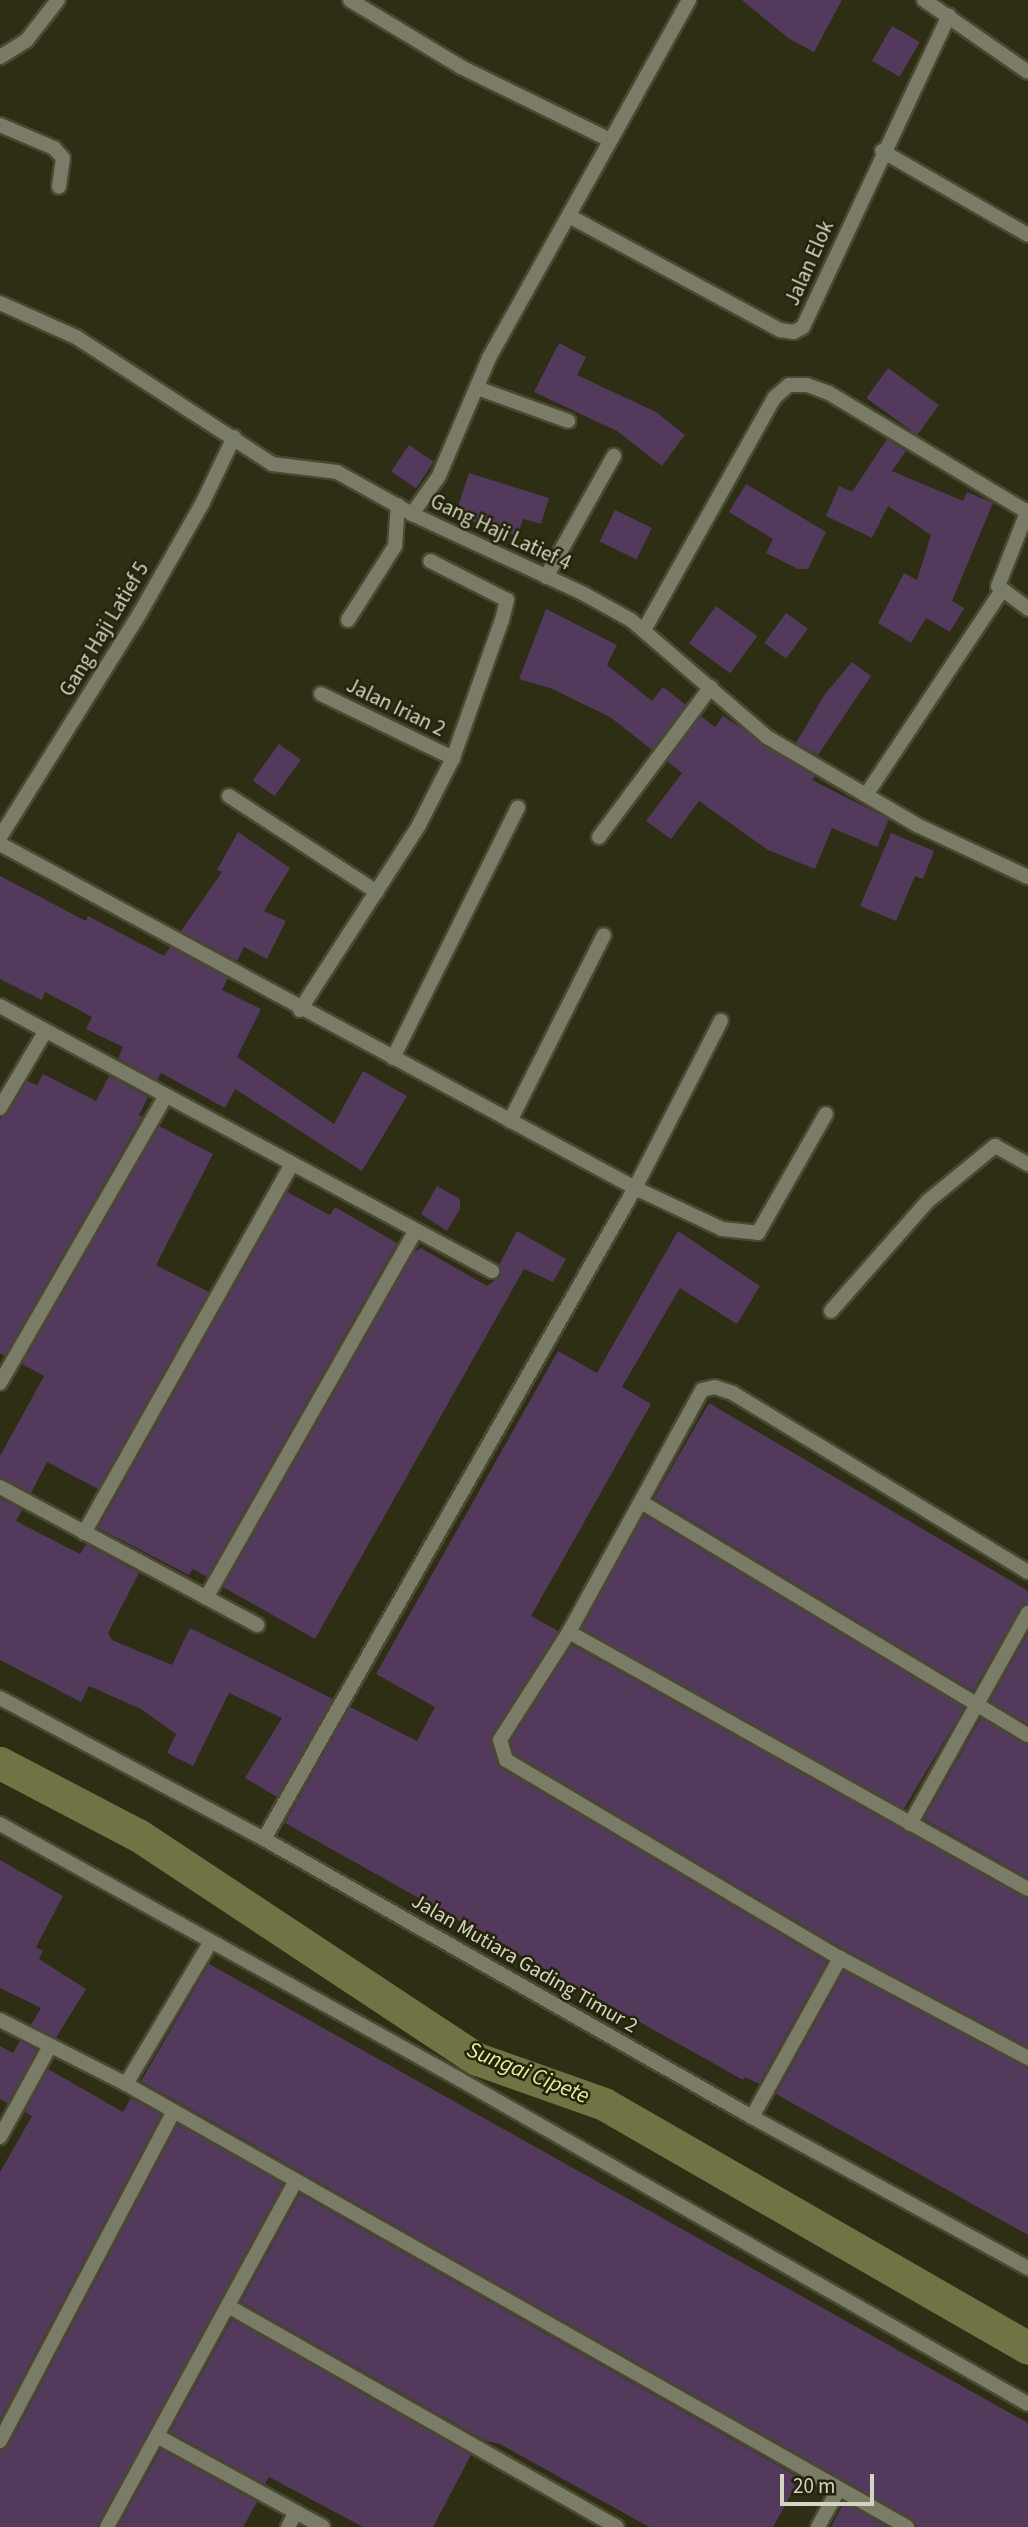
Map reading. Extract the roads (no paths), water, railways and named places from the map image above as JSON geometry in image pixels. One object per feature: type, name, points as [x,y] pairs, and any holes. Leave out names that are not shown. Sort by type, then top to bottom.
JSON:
[{"type":"street","points":[[0,57],[26,41],[58,0]]},
{"type":"street","points":[[350,0],[461,67],[608,139]]},
{"type":"street","name":"Gang Haji Latief 4","points":[[689,0],[608,139],[477,388],[439,475],[412,514],[546,577],[644,630],[767,737],[919,826],[1028,877]]},
{"type":"street","points":[[924,0],[1028,72]]},
{"type":"street","name":"Jalan Elok","points":[[569,216],[780,330],[794,332],[803,327],[882,151],[949,16]]},
{"type":"street","points":[[0,125],[54,148],[63,158],[59,187]]},
{"type":"street","points":[[882,151],[1028,235]]},
{"type":"street","points":[[0,303],[76,337],[272,464],[337,472],[412,514]]},
{"type":"street","points":[[644,630],[775,397],[789,385],[807,385],[828,393],[1028,511],[998,578],[1001,592],[1028,609]]},
{"type":"street","points":[[477,388],[568,421]]},
{"type":"street","name":"Gang Haji Latief 5","points":[[0,837],[140,613],[203,502],[234,437]]},
{"type":"street","points":[[546,577],[614,456]]},
{"type":"street","points":[[348,620],[395,546],[398,505]]},
{"type":"street","points":[[300,1010],[419,825],[453,758],[507,600],[430,561]]},
{"type":"street","points":[[866,795],[1001,592]]},
{"type":"street","points":[[599,837],[711,687]]},
{"type":"street","name":"Jalan Irian 2","points":[[320,694],[453,758]]},
{"type":"street","points":[[229,796],[377,892]]},
{"type":"street","points":[[393,1058],[518,807]]},
{"type":"street","points":[[0,844],[300,1010],[635,1188],[722,1229],[758,1233],[826,1114]]},
{"type":"street","points":[[510,1121],[604,935]]},
{"type":"street","points":[[0,1006],[492,1271]]},
{"type":"street","points":[[264,1839],[635,1188],[721,1021]]},
{"type":"street","points":[[0,1108],[45,1032]]},
{"type":"street","points":[[0,1383],[165,1097]]},
{"type":"street","points":[[831,1311],[928,1200],[995,1146],[1006,1148],[1028,1164]]},
{"type":"street","points":[[84,1532],[292,1164]]},
{"type":"street","points":[[206,1598],[415,1231]]},
{"type":"street","points":[[1028,1572],[733,1393],[715,1387],[702,1390],[569,1632],[500,1740],[506,1760],[840,1958],[1028,2058]]},
{"type":"street","points":[[0,1487],[257,1625]]},
{"type":"street","points":[[642,1503],[977,1707],[1028,1735]]},
{"type":"street","points":[[910,1824],[1028,1613]]},
{"type":"street","points":[[569,1632],[1028,1889]]},
{"type":"street","name":"Jalan Mutiara Gading Timur 2","points":[[0,1698],[264,1839],[752,2117],[1028,2268]]},
{"type":"street","points":[[0,1824],[495,2100],[1028,2404]]},
{"type":"street","points":[[126,2084],[210,1943]]},
{"type":"street","points":[[752,2117],[840,1958]]},
{"type":"street","points":[[0,2020],[126,2084],[907,2527]]},
{"type":"street","points":[[0,2137],[50,2046]]},
{"type":"street","points":[[0,2441],[173,2113]]},
{"type":"street","points":[[107,2527],[296,2181]]},
{"type":"street","points":[[228,2306],[617,2527]]},
{"type":"street","points":[[157,2436],[323,2527]]},
{"type":"street","points":[[818,2527],[838,2490]]},
{"type":"street","points":[[288,2527],[296,2512]]},
{"type":"waterway","name":"Sungai Cipete","points":[[0,1763],[138,1835],[477,2059],[604,2104],[1028,2348]]}]
